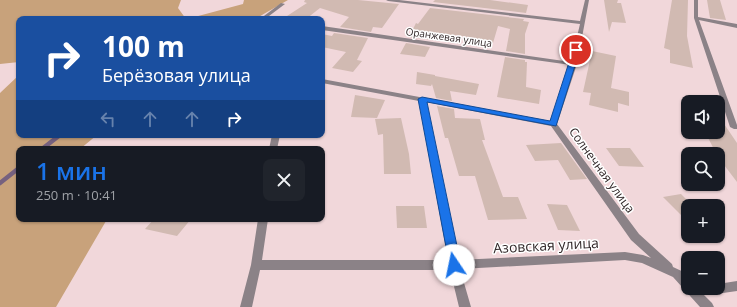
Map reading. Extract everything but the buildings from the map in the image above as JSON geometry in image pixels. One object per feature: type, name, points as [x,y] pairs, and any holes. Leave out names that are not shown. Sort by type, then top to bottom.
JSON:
[{"type":"street","points":[[388,0],[582,23]]},
{"type":"street","name":"Солнечная улица","points":[[587,0],[574,64],[553,124],[636,237],[681,281]]},
{"type":"street","points":[[696,0],[696,18],[734,127]]},
{"type":"street","points":[[266,16],[284,4]]},
{"type":"street","points":[[696,18],[737,26]]},
{"type":"street","name":"Оранжевая улица","points":[[325,28],[574,64]]},
{"type":"street","points":[[325,82],[553,124]]},
{"type":"street","points":[[422,99],[454,265],[465,307]]},
{"type":"street","points":[[246,307],[256,265],[263,222]]},
{"type":"street","name":"Азовская улица","points":[[256,265],[454,265],[625,256],[643,258],[681,276]]},
{"type":"street","points":[[725,288],[737,286]]},
{"type":"street","name":"Солнечная улица","points":[[695,295],[708,307]]},
{"type":"shaded area","points":[[0,0],[181,0],[178,8],[184,16],[16,16],[16,62],[0,64]]},
{"type":"shaded area","points":[[244,0],[288,0],[260,16],[198,16],[243,4]]},
{"type":"shaded area","points":[[16,78],[16,138],[93,138],[84,146],[16,146],[16,222],[105,222],[56,307],[0,307],[0,93]]},
{"type":"waterway","points":[[46,146],[56,138]]},
{"type":"waterway","points":[[0,183],[16,170]]},
{"type":"route","points":[[454,265],[422,99],[553,124],[574,64],[576,50]]}]
